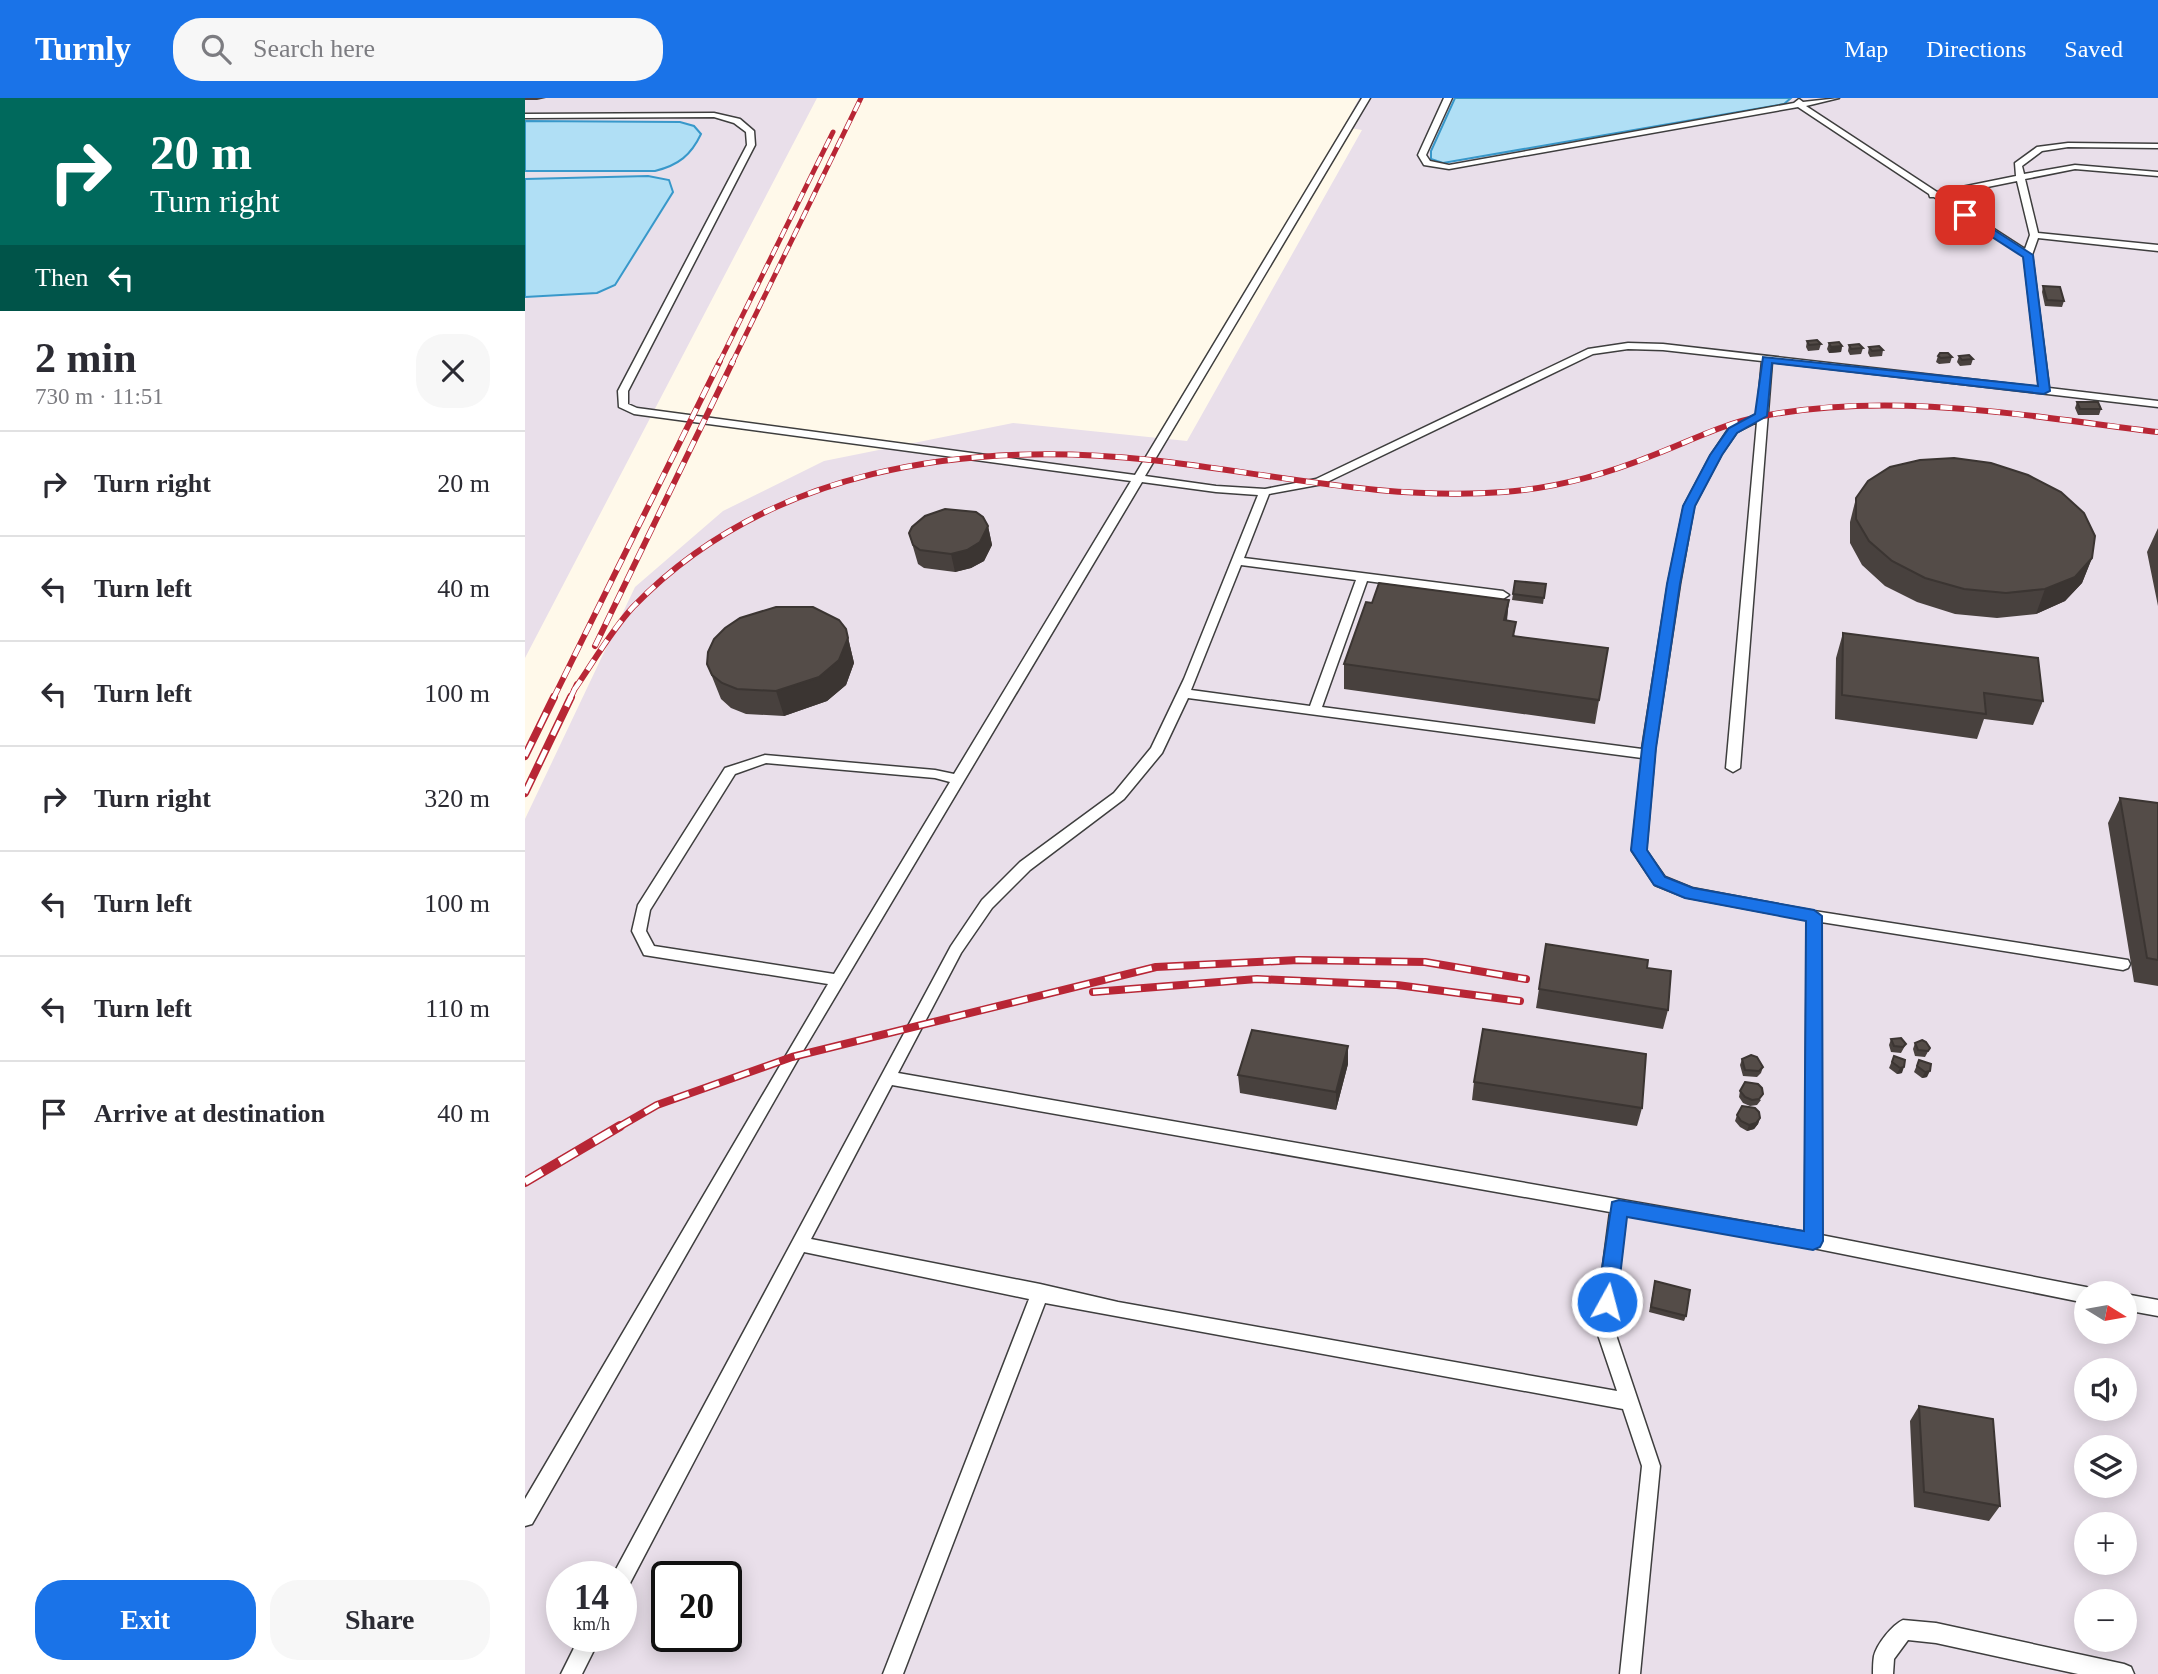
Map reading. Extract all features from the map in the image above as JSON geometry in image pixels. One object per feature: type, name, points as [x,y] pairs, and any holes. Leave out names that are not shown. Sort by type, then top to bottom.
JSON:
[{"type":"lane","points":[[525,1517],[533,1492],[1366,98]]},
{"type":"lane","points":[[1448,98],[1422,155],[1427,163],[1449,167],[1799,101],[1835,98]]},
{"type":"lane","points":[[1799,101],[1933,195],[2028,255]]},
{"type":"lane","points":[[525,116],[713,115],[737,121],[750,131],[751,145],[624,391],[623,405],[634,411],[1216,489],[1265,492],[1319,482],[1562,368],[1591,351],[1628,346],[1663,347],[2158,404]]},
{"type":"lane","points":[[2044,391],[2028,255],[2034,235],[2018,165],[2040,149],[2096,144],[2158,146]]},
{"type":"lane","points":[[1933,195],[2075,167],[2158,174]]},
{"type":"lane","points":[[2034,235],[2158,248]]},
{"type":"lane","points":[[1733,768],[1767,359]]},
{"type":"lane","points":[[1761,416],[1733,430],[1716,455],[1689,506],[1674,584],[1649,754],[1639,850],[1660,881],[1690,894],[2123,964]]},
{"type":"lane","points":[[631,1561],[956,950],[987,904],[1025,866],[1119,796],[1157,750],[1265,492]]},
{"type":"lane","points":[[1238,561],[1503,595]]},
{"type":"lane","points":[[1315,710],[1363,577]]},
{"type":"lane","points":[[1183,693],[1649,754]]},
{"type":"lane","points":[[839,979],[649,951],[639,931],[643,909],[730,771],[765,759],[796,760],[959,780]]},
{"type":"lane","points":[[1813,1241],[1814,916]]},
{"type":"lane","points":[[888,1078],[1813,1241],[2074,1292]]},
{"type":"lane","points":[[1619,1208],[1604,1326],[1651,1466],[1630,1674]]},
{"type":"lane","points":[[800,1244],[1118,1310],[1629,1402]]},
{"type":"lane","points":[[893,1674],[1040,1292]]},
{"type":"lane","points":[[2137,1304],[2158,1308]]},
{"type":"lane","points":[[1883,1674],[1884,1656],[1903,1630],[1936,1633],[2124,1674]]},
{"type":"lane","points":[[571,1674],[583,1652]]},
{"type":"shaded area","points":[[525,98],[817,98],[525,658]]},
{"type":"shaded area","points":[[1359,98],[2158,98],[2158,1674],[525,1674],[525,819],[635,587],[723,511],[824,461],[1013,423],[1187,441],[1362,130],[1344,127]]},
{"type":"water","points":[[1455,98],[1791,98],[1784,104],[1443,163],[1431,159],[1431,151]]},
{"type":"water","points":[[525,121],[680,122],[694,126],[701,134],[683,158],[671,166],[655,171],[525,171]]},
{"type":"water","points":[[648,176],[669,180],[673,192],[615,285],[597,293],[525,297],[525,179]]},
{"type":"building","points":[[2043,286],[2060,287],[2064,301],[2047,300]]},
{"type":"building","points":[[1817,340],[1821,344],[1809,345],[1807,341]]},
{"type":"building","points":[[1839,342],[1842,346],[1831,347],[1829,343]]},
{"type":"building","points":[[1859,344],[1863,348],[1851,349],[1849,345]]},
{"type":"building","points":[[1879,346],[1883,350],[1872,351],[1869,347]]},
{"type":"building","points":[[1940,353],[1948,353],[1952,357],[1941,358],[1938,356]]},
{"type":"building","points":[[1969,355],[1973,359],[1962,360],[1959,356]]},
{"type":"building","points":[[2077,402],[2098,402],[2101,409],[2080,409]]},
{"type":"building","points":[[1954,458],[1991,463],[2028,475],[2061,492],[2084,513],[2095,536],[2092,558],[2075,577],[2045,589],[2006,593],[1964,589],[1925,578],[1892,561],[1869,541],[1856,519],[1856,498],[1868,481],[1890,467],[1920,460]]},
{"type":"building","points":[[945,509],[976,512],[983,517],[988,526],[980,542],[967,550],[951,554],[920,550],[913,545],[909,533],[912,527],[925,516]]},
{"type":"building","points":[[1515,581],[1546,584],[1544,598],[1513,594]]},
{"type":"building","points":[[1379,583],[1509,600],[1504,620],[1516,622],[1513,636],[1608,648],[1599,700],[1344,664],[1366,602],[1372,603]]},
{"type":"building","points":[[776,607],[813,607],[839,620],[846,629],[848,638],[839,660],[819,677],[776,691],[737,689],[712,675],[707,664],[708,652],[714,639],[740,618]]},
{"type":"building","points":[[1843,633],[2038,658],[2043,701],[1984,693],[1986,714],[1842,695]]},
{"type":"building","points":[[2120,798],[2158,803],[2158,960],[2147,958]]},
{"type":"building","points":[[1546,944],[1648,960],[1647,968],[1671,971],[1668,1010],[1539,989]]},
{"type":"building","points":[[1483,1029],[1646,1054],[1642,1108],[1474,1082]]},
{"type":"building","points":[[1252,1030],[1348,1046],[1336,1092],[1238,1075]]},
{"type":"building","points":[[1901,1038],[1906,1044],[1903,1047],[1894,1046],[1891,1039]]},
{"type":"building","points":[[1922,1040],[1930,1048],[1928,1051],[1918,1050],[1915,1043]]},
{"type":"building","points":[[1751,1055],[1757,1057],[1763,1067],[1759,1071],[1745,1070],[1742,1059]]},
{"type":"building","points":[[1894,1056],[1905,1060],[1904,1067],[1900,1068],[1892,1062]]},
{"type":"building","points":[[1919,1060],[1931,1064],[1930,1071],[1925,1072],[1917,1066]]},
{"type":"building","points":[[1745,1082],[1758,1084],[1762,1088],[1763,1094],[1759,1099],[1752,1100],[1740,1091]]},
{"type":"building","points":[[1742,1106],[1755,1108],[1759,1112],[1760,1118],[1756,1123],[1749,1125],[1741,1121],[1737,1115]]},
{"type":"building","points":[[1655,1281],[1690,1290],[1686,1316],[1651,1307]]},
{"type":"building","points":[[1919,1406],[1993,1419],[2000,1506],[1924,1492]]},
{"type":"railway","points":[[732,363],[861,98]]},
{"type":"railway","points":[[719,363],[833,132]]},
{"type":"railway","points":[[553,699],[720,361]]},
{"type":"railway","points":[[595,646],[733,361]]},
{"type":"railway","points":[[575,689],[609,637],[633,607],[686,560],[745,523],[807,494],[873,474],[942,461],[1011,455],[1081,455],[1195,465],[1371,489],[1459,494],[1523,490],[1579,480],[1633,463],[1734,423],[1812,409],[1862,406],[1961,409],[2158,432]]},
{"type":"railway","points":[[575,689],[577,684]]},
{"type":"railway","points":[[570,699],[575,689]]},
{"type":"railway","points":[[525,756],[554,697]]},
{"type":"railway","points":[[525,793],[571,697]]},
{"type":"railway","points":[[617,1128],[657,1105],[792,1057],[1156,967],[1298,960],[1425,962],[1526,979]]},
{"type":"railway","points":[[1093,992],[1257,979],[1397,985],[1520,1001]]},
{"type":"railway","points":[[525,1182],[620,1126]]},
{"type":"route","points":[[1607,1302],[1619,1208],[1813,1241],[1814,916],[1690,894],[1660,881],[1639,850],[1649,748],[1689,506],[1716,455],[1733,430],[1761,416],[1767,359],[2044,391],[2028,255],[1965,215]]}]
